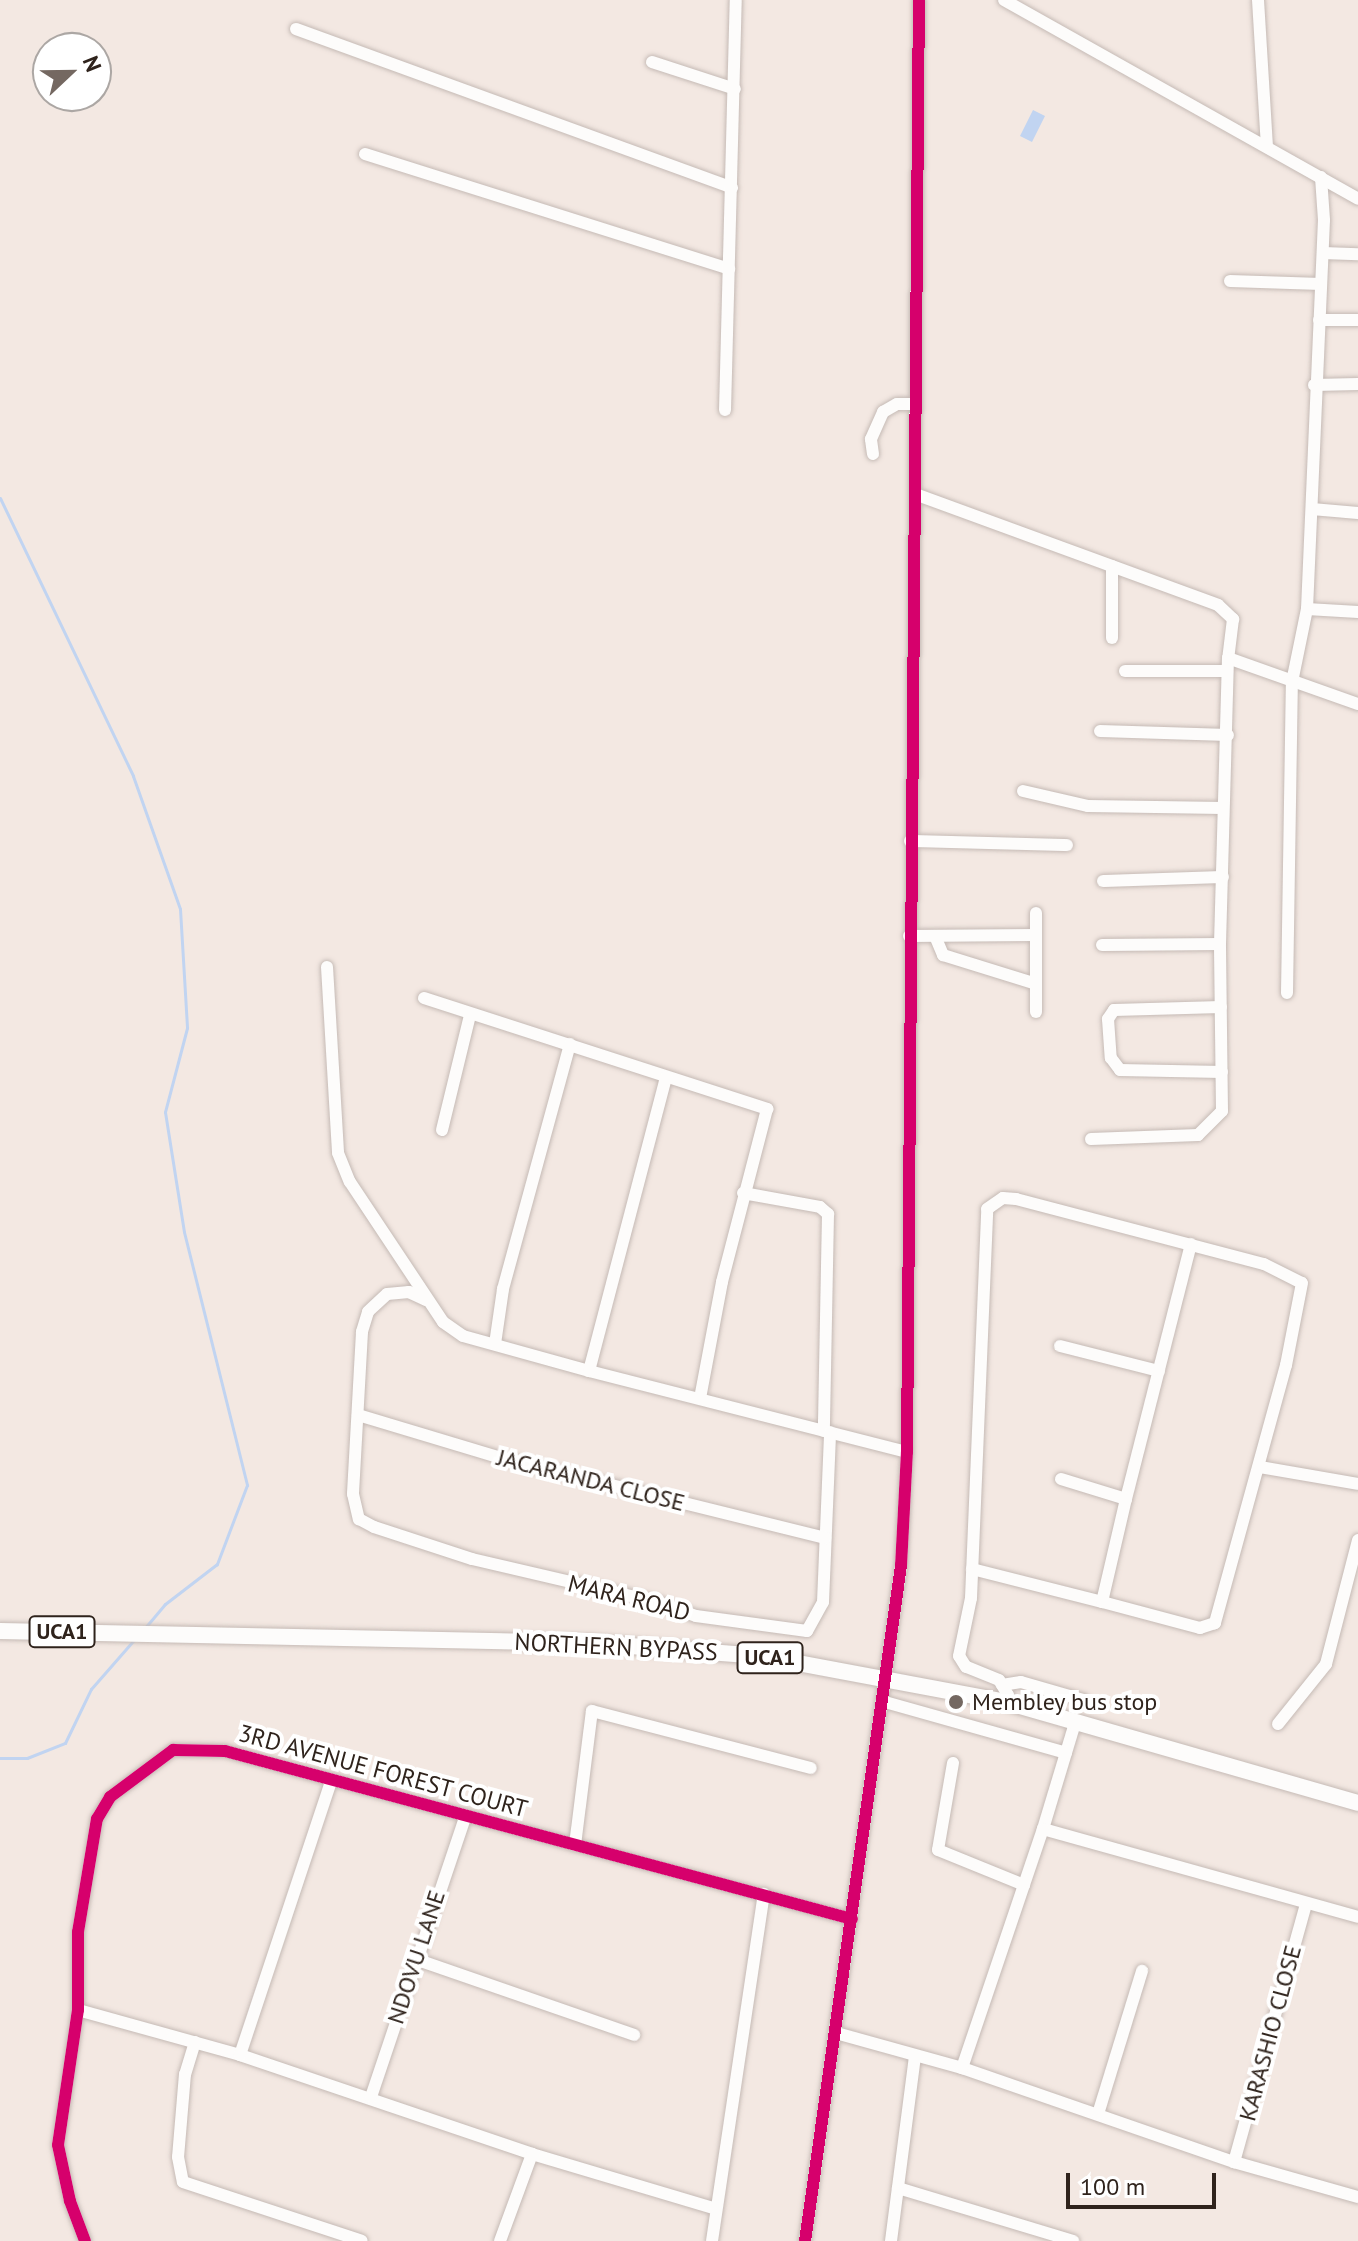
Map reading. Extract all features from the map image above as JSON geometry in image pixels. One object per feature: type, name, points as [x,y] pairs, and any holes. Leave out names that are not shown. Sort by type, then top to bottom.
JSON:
[{"type":"main road","name":"NORTHERN BYPASS","points":[[0,1631],[679,1648],[889,1676],[1006,1702],[1358,1803]]},
{"type":"street","points":[[725,410],[736,0]]},
{"type":"street","points":[[805,2241],[889,1676],[907,1452],[919,0]]},
{"type":"street","points":[[1004,0],[1358,199]]},
{"type":"street","points":[[1258,0],[1267,146]]},
{"type":"street","points":[[296,29],[732,188]]},
{"type":"street","points":[[652,62],[735,89]]},
{"type":"street","points":[[365,154],[729,269]]},
{"type":"street","points":[[1287,993],[1292,682],[1307,609],[1314,385],[1323,253],[1321,177]]},
{"type":"street","points":[[1323,253],[1358,254]]},
{"type":"street","points":[[1230,281],[1321,284]]},
{"type":"street","points":[[1319,320],[1358,320]]},
{"type":"street","points":[[1314,385],[1358,384]]},
{"type":"street","points":[[873,454],[871,439],[883,412],[897,404],[915,404]]},
{"type":"street","points":[[915,494],[1227,611],[1233,619],[1227,665],[1228,735],[1223,808],[1220,944],[1222,1111],[1198,1135],[1091,1139]]},
{"type":"street","points":[[1312,509],[1358,513]]},
{"type":"street","points":[[1112,566],[1112,638]]},
{"type":"street","points":[[1307,609],[1358,612]]},
{"type":"street","points":[[1125,671],[1227,665],[1358,704]]},
{"type":"street","points":[[1100,731],[1228,735]]},
{"type":"street","points":[[1023,791],[1088,806],[1223,808]]},
{"type":"street","points":[[910,841],[1067,845]]},
{"type":"street","points":[[1103,881],[1223,877]]},
{"type":"street","points":[[1036,913],[1036,1012]]},
{"type":"street","points":[[909,936],[1035,935]]},
{"type":"street","points":[[935,936],[943,955],[1036,984]]},
{"type":"street","points":[[1102,945],[1220,944]]},
{"type":"street","points":[[327,967],[338,1153],[350,1182],[426,1300],[451,1329],[589,1371],[907,1452]]},
{"type":"street","points":[[424,998],[767,1109],[743,1193],[700,1398]]},
{"type":"street","points":[[1221,1007],[1114,1010],[1108,1019],[1111,1058],[1120,1070],[1222,1072]]},
{"type":"street","points":[[442,1130],[470,1015]]},
{"type":"street","points":[[495,1344],[503,1289],[570,1044]]},
{"type":"street","points":[[589,1371],[666,1077]]},
{"type":"street","name":"MARA ROAD","points":[[358,1415],[353,1487],[359,1519],[472,1559],[657,1602],[696,1616],[807,1631],[823,1602],[828,1214],[820,1207],[743,1193]]},
{"type":"street","points":[[972,1569],[1200,1628],[1215,1623],[1260,1467],[1302,1283],[1264,1264],[1016,1199],[1003,1198],[987,1209],[972,1569],[960,1661],[1002,1685],[1021,1682],[1083,1700]]},
{"type":"street","points":[[1102,1602],[1191,1244]]},
{"type":"street","points":[[358,1415],[368,1312],[391,1293],[426,1300]]},
{"type":"street","points":[[1060,1346],[1159,1371]]},
{"type":"street","name":"JACARANDA CLOSE","points":[[358,1415],[498,1457],[825,1538]]},
{"type":"street","points":[[1260,1467],[1358,1484]]},
{"type":"street","points":[[1061,1479],[1126,1499]]},
{"type":"street","points":[[1278,1724],[1326,1664],[1354,1579],[1358,1540]]},
{"type":"street","points":[[1002,1685],[1006,1702]]},
{"type":"street","points":[[885,1702],[1066,1753]]},
{"type":"street","points":[[575,1845],[592,1711],[811,1768]]},
{"type":"street","points":[[962,2068],[1043,1829],[1075,1723]]},
{"type":"street","name":"3RD AVENUE FOREST COURT","points":[[85,2241],[58,2157],[78,2010],[78,1932],[97,1819],[110,1797],[173,1750],[188,1747],[225,1751],[852,1919]]},
{"type":"street","points":[[953,1763],[938,1850],[1024,1885]]},
{"type":"street","points":[[240,2055],[331,1781]]},
{"type":"street","name":"NDOVU LANE","points":[[371,2097],[465,1817]]},
{"type":"street","points":[[1043,1829],[1358,1917]]},
{"type":"street","points":[[712,2241],[713,2208],[764,1894]]},
{"type":"street","name":"KARASHIO CLOSE","points":[[1234,2162],[1306,1904]]},
{"type":"street","points":[[415,1959],[634,2035]]},
{"type":"street","points":[[1098,2114],[1142,1971]]},
{"type":"street","points":[[78,2010],[240,2055],[532,2154],[713,2208]]},
{"type":"street","points":[[836,2033],[962,2068],[1234,2162],[1358,2197]]},
{"type":"street","points":[[195,2042],[185,2074],[178,2157],[183,2182],[362,2241]]},
{"type":"street","points":[[891,2241],[915,2057]]},
{"type":"street","points":[[500,2241],[532,2154]]},
{"type":"street","points":[[898,2188],[1073,2241]]},
{"type":"water","points":[[1033,110],[1045,116],[1032,142],[1020,136]]},
{"type":"waterway","points":[[0,498],[133,776],[180,909],[187,1028],[165,1112],[184,1232],[247,1485],[217,1564],[165,1604],[144,1629]]},
{"type":"waterway","points":[[0,1758],[27,1758],[65,1743],[91,1689],[133,1641]]},
{"type":"cycle path","points":[[805,2241],[901,1566],[907,1452],[919,0]]},
{"type":"cycle path","points":[[85,2241],[70,2201],[58,2145],[78,2010],[78,1932],[97,1819],[110,1797],[173,1750],[225,1751],[852,1919]]},
{"type":"place","name":"Membley bus stop","points":[[956,1702]]}]
